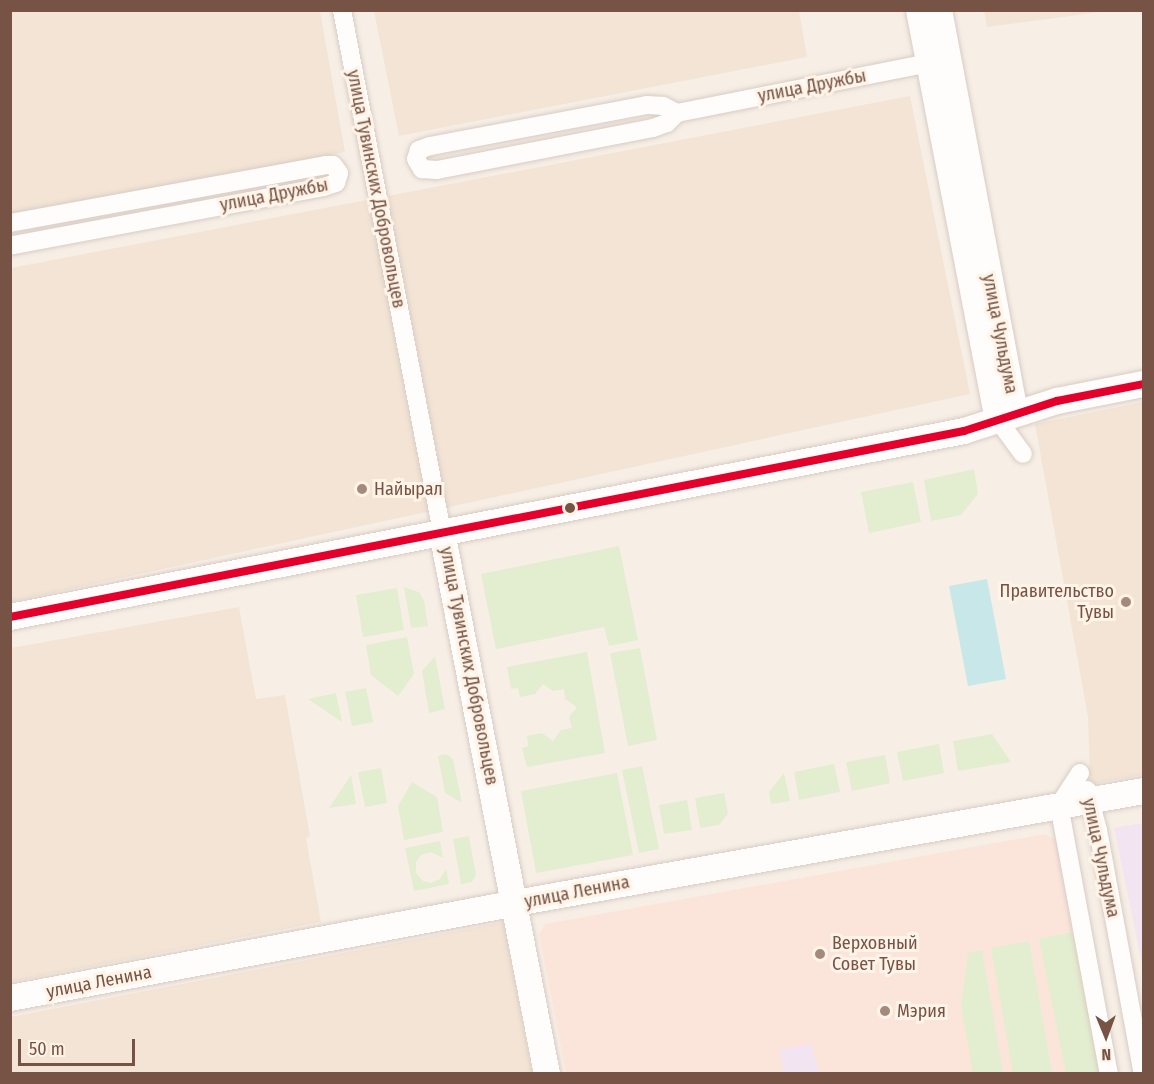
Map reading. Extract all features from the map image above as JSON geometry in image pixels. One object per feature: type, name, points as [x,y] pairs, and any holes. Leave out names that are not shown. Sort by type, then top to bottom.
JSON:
[{"type":"street","name":"улица Тувинских Добровольцев","points":[[342,10],[547,1074]]},
{"type":"street","name":"улица Чульдума","points":[[919,10],[938,61],[1006,417]]},
{"type":"street","name":"улица Чульдума","points":[[938,61],[939,10]]},
{"type":"street","name":"улица Дружбы","points":[[677,113],[663,106],[647,105],[430,146],[419,150],[416,159],[422,169],[437,170],[652,128],[667,123],[677,113],[938,61]]},
{"type":"street","name":"улица Дружбы","points":[[10,222],[326,165],[333,165],[339,173],[336,183],[324,187],[10,246]]},
{"type":"street","points":[[183,191],[187,212]]},
{"type":"street","points":[[10,617],[964,431],[1057,400],[1143,384]]},
{"type":"street","name":"улица Ленина","points":[[10,999],[515,904],[1143,791]]},
{"type":"street","name":"улица Чульдума","points":[[1092,800],[1143,1074]]},
{"type":"street","name":"улица Чульдума","points":[[1059,805],[1109,1074]]},
{"type":"shaded area","points":[[984,10],[1108,10],[1108,11],[987,27]]},
{"type":"shaded area","points":[[11,11],[320,11],[345,152],[11,217]]},
{"type":"shaded area","points":[[374,11],[799,11],[807,57],[399,136]]},
{"type":"shaded area","points":[[910,96],[970,394],[11,602],[11,268]]},
{"type":"shaded area","points":[[1143,402],[1143,775],[1090,784],[1088,717],[1035,424]]},
{"type":"shaded area","points":[[239,607],[256,699],[285,695],[310,836],[306,838],[321,922],[11,982],[11,648]]},
{"type":"shaded area","points":[[1144,823],[1143,969],[1114,828]]},
{"type":"shaded area","points":[[1045,834],[1059,842],[1111,1073],[566,1073],[539,934],[545,924]]},
{"type":"shaded area","points":[[504,922],[532,1073],[11,1073],[11,1017]]},
{"type":"shaded area","points":[[811,1044],[819,1073],[783,1073],[780,1049]]},
{"type":"green space","points":[[974,469],[978,494],[961,515],[931,521],[924,480]]},
{"type":"green space","points":[[913,482],[921,522],[869,533],[861,492]]},
{"type":"green space","points":[[619,546],[638,640],[609,646],[604,627],[496,649],[481,574]]},
{"type":"green space","points":[[404,587],[419,592],[424,601],[428,626],[411,628]]},
{"type":"green space","points":[[397,588],[404,630],[363,637],[356,595]]},
{"type":"green space","points":[[407,637],[414,674],[398,696],[371,675],[366,645]]},
{"type":"green space","points":[[640,648],[657,740],[628,746],[610,653]]},
{"type":"green space","points":[[587,652],[605,753],[527,767],[522,748],[528,746],[527,736],[542,733],[553,741],[561,730],[572,728],[569,717],[577,707],[565,699],[564,689],[553,691],[543,684],[535,694],[520,697],[518,688],[511,689],[507,667]]},
{"type":"green space","points":[[435,656],[445,709],[429,713],[422,671]]},
{"type":"green space","points":[[366,688],[373,722],[352,726],[345,692]]},
{"type":"green space","points":[[336,693],[342,722],[308,699]]},
{"type":"green space","points":[[992,734],[1011,762],[958,771],[953,741]]},
{"type":"green space","points":[[939,744],[944,773],[903,781],[897,752]]},
{"type":"green space","points":[[446,754],[453,759],[462,803],[445,793],[438,756]]},
{"type":"green space","points":[[885,755],[890,783],[852,791],[846,762]]},
{"type":"green space","points":[[834,764],[840,792],[799,800],[794,772]]},
{"type":"green space","points":[[642,766],[659,849],[639,853],[622,770]]},
{"type":"green space","points":[[381,768],[387,803],[365,807],[358,772]]},
{"type":"green space","points":[[617,773],[633,855],[536,873],[521,791]]},
{"type":"green space","points":[[784,773],[790,801],[771,804],[769,792]]},
{"type":"green space","points":[[351,775],[356,804],[329,808]]},
{"type":"green space","points":[[412,782],[437,797],[443,832],[404,840],[398,806]]},
{"type":"green space","points":[[724,793],[728,814],[719,825],[700,828],[695,798]]},
{"type":"green space","points":[[687,800],[692,830],[664,834],[659,805]]},
{"type":"green space","points":[[469,836],[476,875],[472,882],[461,884],[453,839]]},
{"type":"green space","points":[[440,841],[443,858],[431,852],[421,855],[416,862],[416,873],[423,881],[431,883],[440,879],[446,869],[449,884],[414,891],[405,848]]},
{"type":"green space","points":[[1072,932],[1100,1073],[1066,1073],[1039,939]]},
{"type":"green space","points":[[1029,941],[1052,1073],[1013,1073],[991,948]]},
{"type":"green space","points":[[982,950],[1003,1073],[973,1073],[961,1007],[968,953]]},
{"type":"water","points":[[987,579],[1006,679],[968,686],[949,586]]},
{"type":"transit line","points":[[10,617],[964,431],[1057,401],[1144,384]]},
{"type":"place","name":"Найырал","points":[[362,489]]},
{"type":"place","name":"Правительство Тувы","points":[[1126,602]]},
{"type":"place","name":"Верховный Совет Тувы","points":[[820,954]]},
{"type":"place","name":"Мэрия","points":[[885,1011]]}]
